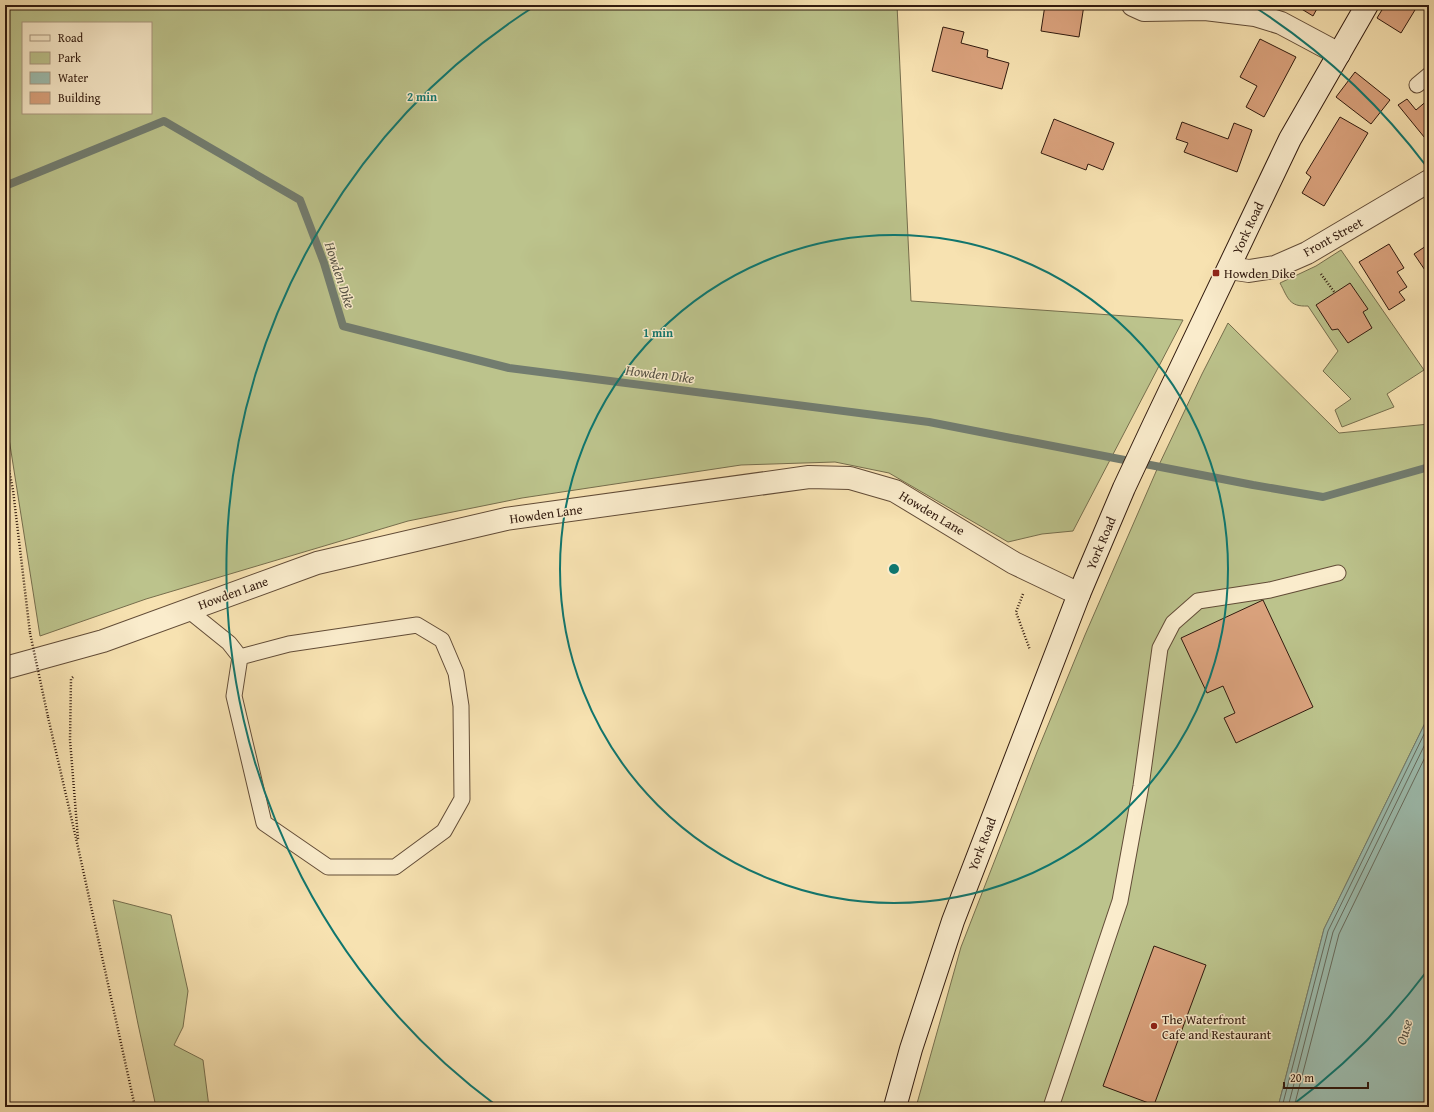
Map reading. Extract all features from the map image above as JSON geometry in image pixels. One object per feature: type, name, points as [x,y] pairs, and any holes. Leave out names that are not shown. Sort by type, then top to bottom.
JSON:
[{"type":"street","points":[[1133,5],[1144,10],[1205,9],[1255,15],[1281,23],[1339,54]]},
{"type":"street","name":"York Road","points":[[895,1107],[911,1048],[953,921],[1079,594],[1124,488],[1290,139],[1367,5]]},
{"type":"street","name":"Front Street","points":[[1229,268],[1249,271],[1275,267],[1307,253],[1429,181]]},
{"type":"street","name":"Howden Lane","points":[[5,668],[103,641],[317,563],[506,519],[809,477],[850,478],[895,491],[1014,563],[1079,594]]},
{"type":"lane","points":[[1417,85],[1429,75]]},
{"type":"lane","points":[[1051,1107],[1120,901],[1141,786],[1160,648],[1173,623],[1198,601],[1270,590],[1338,573]]},
{"type":"lane","points":[[188,610],[229,643],[240,657],[234,696],[264,823],[328,867],[395,867],[444,831],[462,798],[460,706],[456,673],[442,640],[417,625],[289,644],[240,657]]},
{"type":"path","points":[[5,450],[13,490],[30,633],[135,1107]]},
{"type":"path","points":[[76,674],[71,679],[70,740],[78,847]]},
{"type":"green space","points":[[5,5],[897,5],[911,301],[1183,320],[1073,531],[1042,534],[1008,542],[889,473],[835,462],[741,465],[522,498],[408,521],[146,599],[40,636],[5,413]]},
{"type":"green space","points":[[1341,250],[1424,370],[1387,394],[1394,407],[1342,427],[1335,410],[1351,399],[1323,371],[1338,351],[1308,306],[1293,303],[1287,297],[1280,283],[1316,266]]},
{"type":"green space","points":[[1228,323],[1339,433],[1429,424],[1429,715],[1324,929],[1278,1107],[916,1107],[961,947],[1037,752],[1085,635],[1158,467]]},
{"type":"green space","points":[[113,900],[171,915],[188,991],[183,1027],[174,1045],[203,1060],[209,1107],[156,1107]]},
{"type":"water","name":"Ouse","points":[[1429,715],[1429,1107],[1278,1107],[1324,929]]},
{"type":"building","points":[[1045,5],[1084,5],[1079,37],[1041,31]]},
{"type":"building","points":[[1295,5],[1319,5],[1313,16]]},
{"type":"building","points":[[1385,5],[1418,5],[1401,33],[1377,18]]},
{"type":"building","points":[[943,27],[964,32],[961,43],[988,50],[987,57],[1009,63],[1002,89],[932,71]]},
{"type":"building","points":[[1260,39],[1296,57],[1264,117],[1246,107],[1257,86],[1240,77]]},
{"type":"building","points":[[1355,72],[1390,100],[1371,124],[1336,97]]},
{"type":"building","points":[[1407,99],[1416,110],[1429,99],[1429,143],[1398,105]]},
{"type":"building","points":[[1340,117],[1368,133],[1324,206],[1302,193],[1311,177],[1306,173]]},
{"type":"building","points":[[1054,119],[1114,143],[1103,170],[1088,164],[1086,170],[1041,153]]},
{"type":"building","points":[[1182,122],[1228,139],[1234,123],[1252,130],[1237,172],[1184,152],[1188,143],[1176,139]]},
{"type":"building","points":[[1389,244],[1404,268],[1397,272],[1407,287],[1399,292],[1405,300],[1389,310],[1359,262]]},
{"type":"building","points":[[1429,244],[1429,276],[1414,254]]},
{"type":"building","points":[[1350,283],[1368,309],[1363,312],[1372,328],[1348,343],[1338,329],[1332,330],[1316,305]]},
{"type":"building","points":[[1263,600],[1313,707],[1236,743],[1224,718],[1235,713],[1223,686],[1207,693],[1181,638]]},
{"type":"building","name":"The Waterfront Cafe and Restaurant","points":[[1154,946],[1206,965],[1154,1105],[1103,1086]]},
{"type":"waterway","name":"Howden Dike","points":[[5,186],[164,121],[300,200],[324,263],[343,326],[509,368],[929,422],[1253,485],[1323,497],[1429,467]]},
{"type":"place","name":"Howden Dike","points":[[1216,273]]},
{"type":"place","name":"The Waterfront Cafe and Restaurant","points":[[1154,1026]]}]
